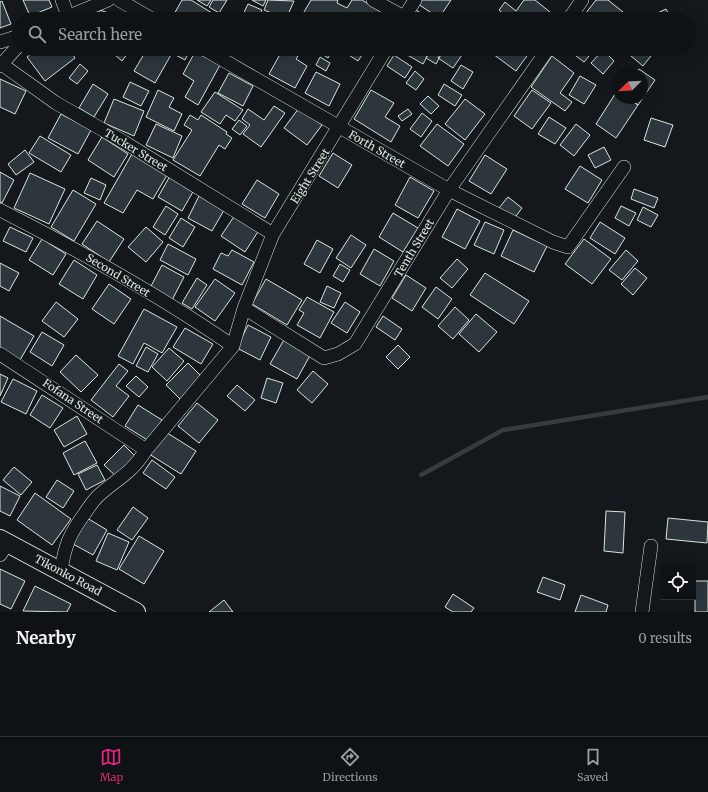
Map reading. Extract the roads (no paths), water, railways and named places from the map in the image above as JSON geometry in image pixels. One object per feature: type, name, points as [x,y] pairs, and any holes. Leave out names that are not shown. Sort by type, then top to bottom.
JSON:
[{"type":"street","points":[[62,0],[64,12]]},
{"type":"street","points":[[79,12],[108,0]]},
{"type":"street","points":[[119,0],[140,12]]},
{"type":"street","points":[[373,0],[394,12]]},
{"type":"street","points":[[408,12],[415,0]]},
{"type":"street","points":[[574,12],[582,0]]},
{"type":"street","points":[[0,42],[12,38]]},
{"type":"street","points":[[0,64],[12,52]]},
{"type":"street","name":"Forth Street","points":[[216,56],[450,190],[553,242],[568,247],[624,167]]},
{"type":"street","name":"Eight Street","points":[[233,346],[244,308],[273,234],[340,128],[382,56]]},
{"type":"street","name":"Tenth Street","points":[[244,308],[324,358],[338,354],[355,344],[450,190],[543,56]]},
{"type":"street","name":"Tucker Street","points":[[0,64],[56,103],[124,142],[273,234]]},
{"type":"street","name":"Second Street","points":[[0,210],[67,244],[208,328],[233,346]]},
{"type":"street","points":[[60,571],[64,548],[70,534],[96,497],[124,477],[138,462],[146,450],[233,346]]},
{"type":"street","name":"Fofana Street","points":[[0,354],[146,450]]},
{"type":"street","name":"Tikonko Road","points":[[2,546],[60,571],[136,612]]},
{"type":"street","points":[[642,612],[651,546]]},
{"type":"waterway","points":[[421,475],[503,430],[708,397]]}]
